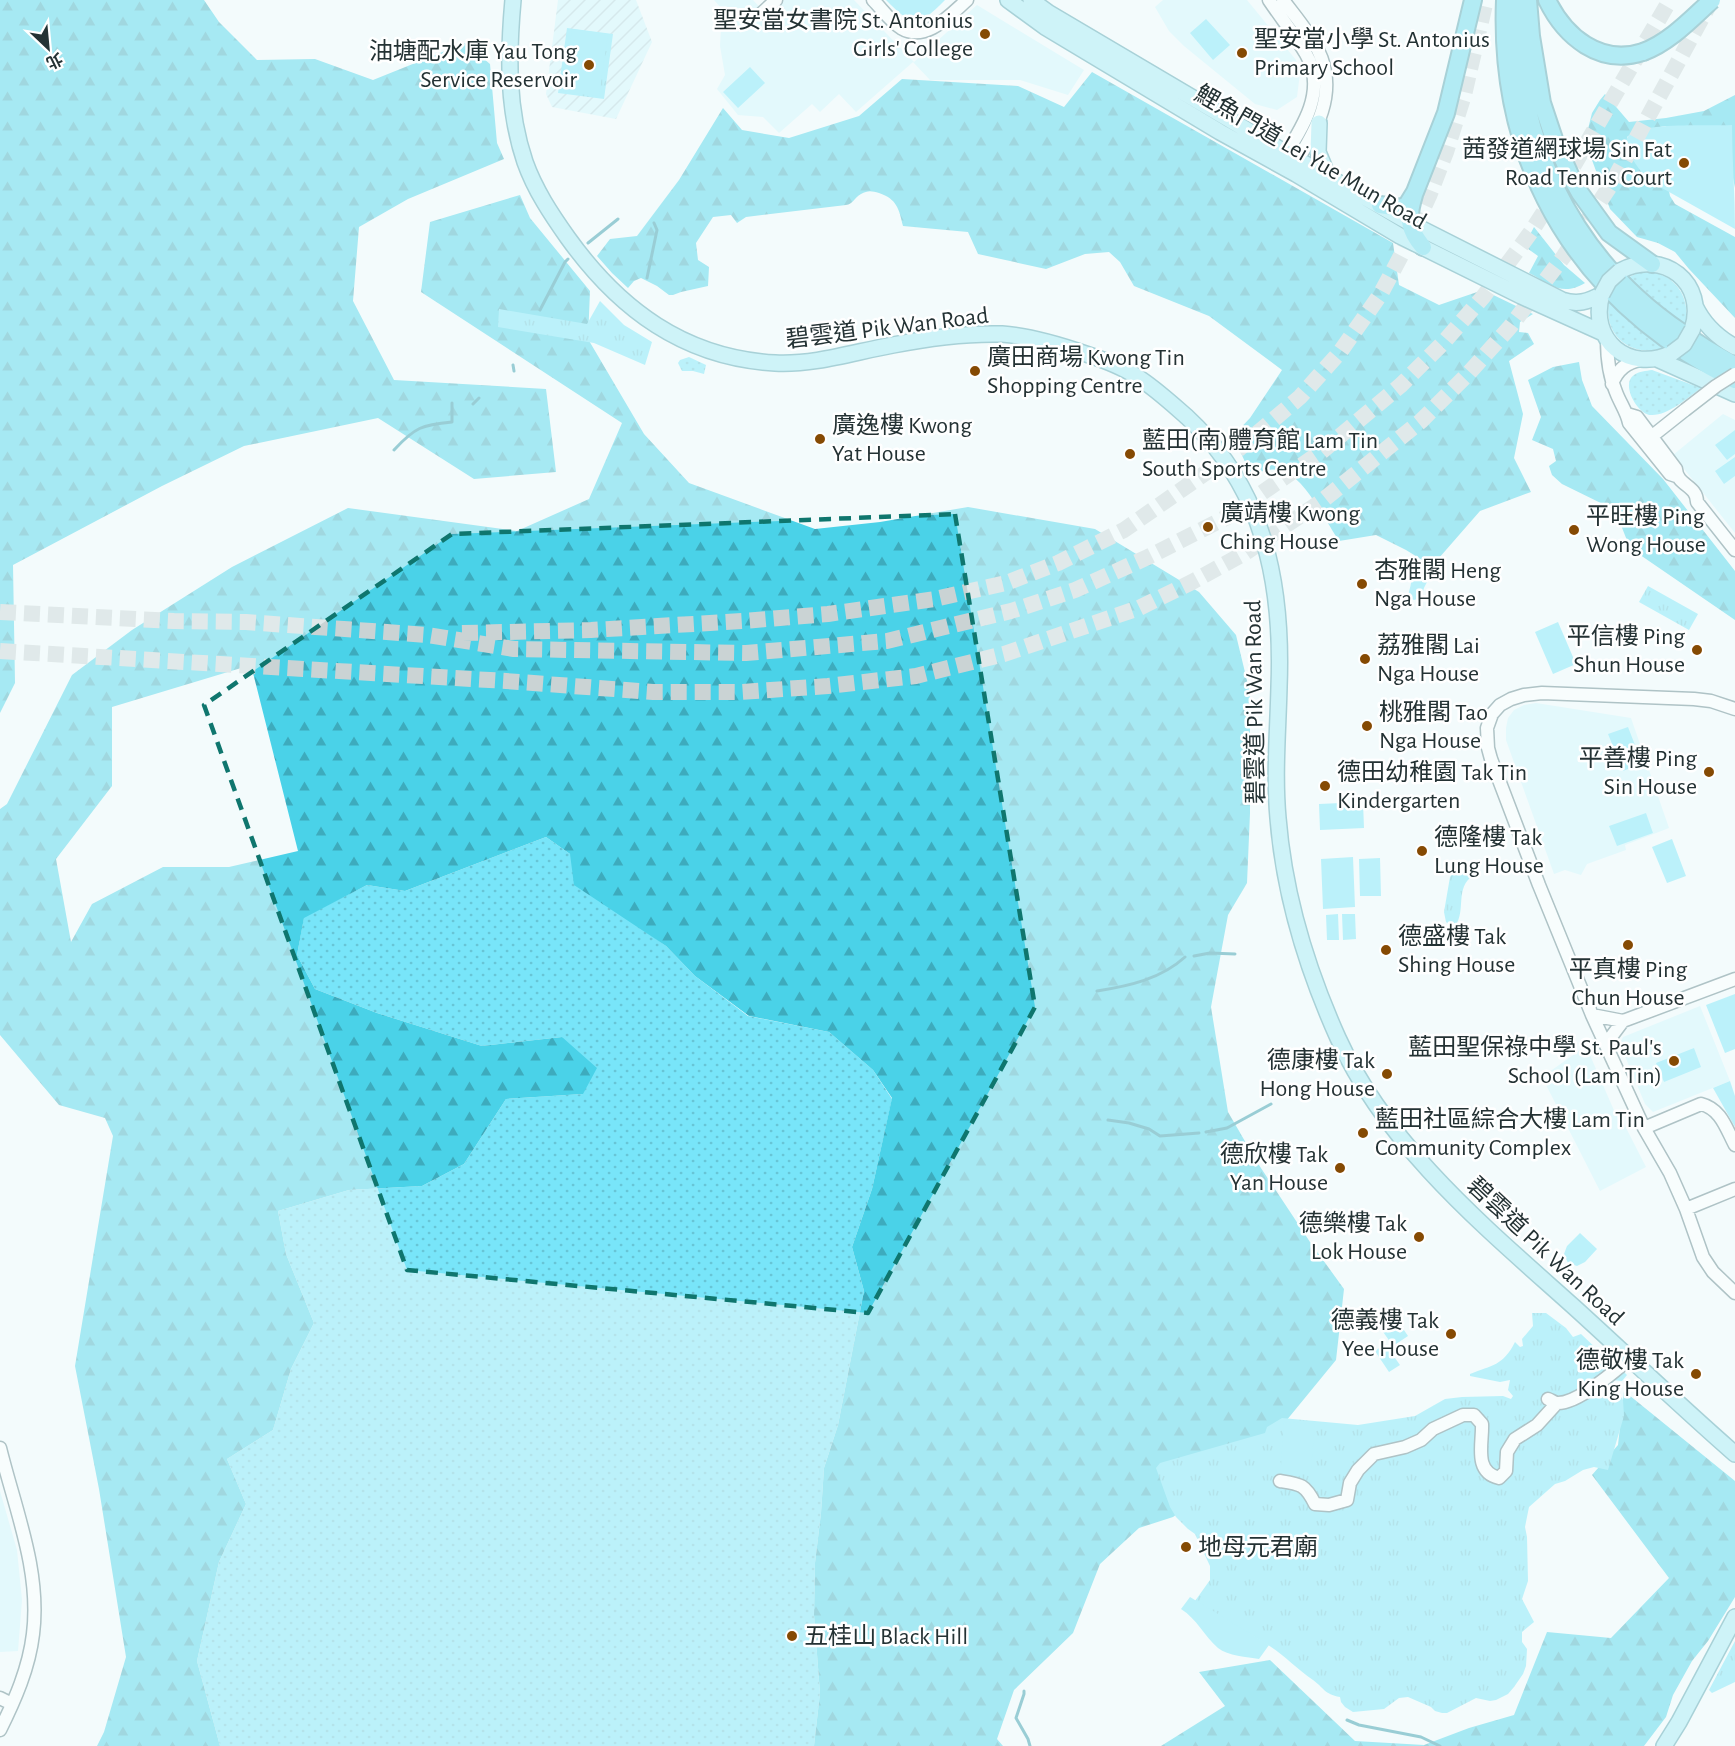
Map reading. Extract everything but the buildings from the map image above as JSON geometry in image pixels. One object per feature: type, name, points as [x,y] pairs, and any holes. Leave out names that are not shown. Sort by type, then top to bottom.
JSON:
[{"type":"highway","points":[[1423,247],[1413,235],[1410,223],[1411,209],[1415,192],[1446,113],[1473,0]]},
{"type":"highway","points":[[1505,0],[1504,44],[1513,109],[1533,172],[1563,230],[1598,278],[1635,316],[1669,341],[1735,380]]},
{"type":"highway","points":[[1518,0],[1519,64],[1526,106],[1538,147],[1564,205],[1595,251],[1631,293],[1668,324],[1735,365]]},
{"type":"highway","points":[[1528,0],[1542,103],[1554,139],[1571,177],[1585,201],[1610,233],[1652,264]]},
{"type":"highway","points":[[1547,0],[1566,29],[1578,41],[1591,49],[1618,56],[1643,52],[1667,39],[1712,0]]},
{"type":"highway","points":[[1380,205],[1400,208],[1407,205],[1415,192]]},
{"type":"main road","name":"碧雲道 Pik Wan Road","points":[[513,0],[509,41],[509,81],[517,130],[526,163],[544,204],[581,256],[612,291],[643,317],[672,335],[714,352],[754,361],[785,364],[801,363],[916,340],[970,335],[1005,334],[1042,341],[1125,369],[1161,395],[1206,436],[1226,461],[1251,506],[1263,533],[1273,573],[1280,656],[1276,758],[1278,819],[1290,893],[1318,987],[1344,1049],[1367,1090],[1390,1124],[1452,1195],[1735,1454]]},
{"type":"main road","name":"鯉魚門道 Lei Yue Mun Road","points":[[1008,0],[1063,37],[1220,132],[1288,162],[1328,176],[1410,223],[1562,300],[1581,303],[1593,300],[1602,294]]},
{"type":"main road","name":"鯉魚門道 Lei Yue Mun Road","points":[[1031,0],[1288,162],[1400,236],[1605,337]]},
{"type":"main road","points":[[1319,123],[1318,152],[1328,176]]},
{"type":"main road","points":[[1652,264],[1668,268],[1681,277],[1691,290],[1695,306],[1694,323],[1684,344],[1672,353],[1657,359],[1641,360],[1619,352],[1605,337],[1600,326],[1598,310],[1602,294],[1609,281],[1620,272],[1635,265],[1652,264]]},
{"type":"main road","points":[[1695,306],[1708,327],[1735,347]]},
{"type":"main road","points":[[1657,359],[1735,394]]},
{"type":"main road","points":[[1664,1746],[1735,1617]]},
{"type":"street","points":[[762,13],[776,0]]},
{"type":"street","points":[[873,0],[898,26],[917,32],[939,25],[967,0]]},
{"type":"street","points":[[1269,0],[1307,55],[1314,87],[1311,105],[1288,162]]},
{"type":"street","points":[[1283,0],[1322,58],[1326,79],[1323,111],[1319,123],[1288,162]]},
{"type":"street","points":[[1605,337],[1612,384],[1627,414],[1637,417],[1646,437],[1676,469],[1684,492],[1691,501],[1697,502],[1735,550]]},
{"type":"street","points":[[1612,384],[1622,367],[1641,360]]},
{"type":"street","points":[[1646,437],[1735,374]]},
{"type":"street","points":[[1735,709],[1711,701],[1694,699],[1524,694],[1500,705],[1492,714],[1487,728],[1491,759],[1541,891],[1592,1015],[1644,1128],[1670,1173],[1703,1257],[1713,1272],[1735,1293]]},
{"type":"street","points":[[1607,1047],[1611,1037],[1623,1022],[1735,979]]},
{"type":"street","points":[[1592,1015],[1623,1022]]},
{"type":"street","points":[[1644,1128],[1701,1104],[1717,1112],[1735,1145]]},
{"type":"street","points":[[1686,1209],[1735,1189]]},
{"type":"street","points":[[1280,1481],[1301,1484],[1309,1492],[1314,1504],[1329,1505],[1347,1500],[1350,1483],[1354,1476],[1374,1454],[1405,1447],[1421,1440],[1433,1429],[1462,1415],[1474,1415],[1482,1424],[1480,1449],[1483,1465],[1492,1476],[1500,1478],[1506,1471],[1507,1452],[1515,1439],[1537,1425],[1552,1401],[1576,1398],[1609,1376],[1629,1359]]},
{"type":"street","points":[[0,1448],[27,1554],[35,1599],[30,1654],[0,1730]]},
{"type":"street","points":[[0,1698],[12,1704]]},
{"type":"highlighted area","points":[[955,514],[1035,1007],[868,1313],[407,1270],[204,705],[452,534]]},
{"type":"shaded area","name":"油塘配水庫 Yau Tong Service Reservoir","points":[[558,0],[636,0],[652,42],[616,119],[552,107],[546,94]]},
{"type":"shaded area","points":[[714,0],[753,0],[767,15],[784,0],[854,0],[914,62],[977,5],[1084,70],[1068,95],[1020,80],[930,80],[913,62],[856,112],[839,94],[820,112],[812,104],[779,133],[763,117],[738,115],[717,89],[725,75],[720,46],[722,9]]},
{"type":"shaded area","name":"聖安當小學 St. Antonius Primary School","points":[[1163,0],[1247,0],[1296,60],[1300,73],[1297,97],[1277,110],[1255,104],[1169,31],[1155,7]]},
{"type":"shaded area","points":[[1723,414],[1735,420],[1735,533],[1673,455]]},
{"type":"shaded area","points":[[1536,703],[1631,718],[1669,828],[1625,845],[1626,850],[1587,864],[1581,875],[1565,870],[1554,874],[1506,740],[1508,718],[1514,710]]},
{"type":"shaded area","name":"藍田聖保祿中學 St. Paul's School (Lam Tin)","points":[[1700,1006],[1730,1081],[1653,1112],[1645,1104],[1620,1043],[1623,1037]]},
{"type":"shaded area","points":[[1586,1046],[1616,1115],[1621,1118],[1646,1167],[1600,1191],[1542,1077]]},
{"type":"shaded area","points":[[0,1491],[17,1550],[22,1600],[18,1651],[0,1652]]},
{"type":"green space","points":[[0,0],[204,0],[219,22],[257,60],[315,59],[373,80],[465,43],[490,64],[497,143],[504,159],[408,199],[359,227],[353,301],[394,380],[546,389],[556,472],[474,479],[378,418],[244,446],[162,486],[13,565],[15,683],[0,713]]},
{"type":"green space","points":[[886,0],[945,0],[928,16],[916,21],[903,16]]},
{"type":"green space","points":[[1206,19],[1230,45],[1213,60],[1190,33]]},
{"type":"green space","points":[[567,28],[613,34],[604,99],[558,93]]},
{"type":"green space","points":[[572,29],[608,34],[599,96],[563,91]]},
{"type":"green space","points":[[750,67],[765,83],[738,108],[723,92]]},
{"type":"green space","points":[[1092,72],[1393,243],[1399,285],[1439,305],[1483,290],[1533,314],[1520,322],[1519,332],[1528,333],[1534,344],[1509,361],[1523,414],[1514,458],[1531,492],[1480,511],[1432,566],[1376,535],[1339,541],[1313,500],[1297,480],[1279,470],[1251,475],[1240,451],[1230,439],[1250,418],[1282,370],[1209,316],[1134,286],[1120,262],[1109,252],[1085,254],[1046,269],[978,254],[968,232],[903,226],[898,210],[890,198],[877,192],[863,193],[846,205],[746,217],[737,223],[731,215],[713,217],[696,243],[698,260],[709,267],[708,286],[673,295],[669,295],[641,278],[634,281],[628,288],[597,256],[610,239],[637,236],[679,180],[723,108],[742,130],[789,138],[859,116],[902,79],[1018,86],[1064,107]]},
{"type":"green space","points":[[1605,94],[1629,122],[1704,111],[1735,95],[1735,188],[1733,178],[1666,126],[1635,131],[1627,137],[1646,179],[1669,191],[1675,204],[1735,237],[1735,318],[1675,252],[1658,243],[1637,237],[1610,209],[1585,141],[1592,113]]},
{"type":"green space","name":"茜發道網球場 Sin Fat Road Tennis Court","points":[[1732,125],[1735,229],[1646,179],[1624,147],[1630,135],[1642,129],[1667,126]]},
{"type":"green space","points":[[520,195],[530,218],[590,291],[588,339],[644,434],[689,483],[815,529],[880,522],[968,507],[1095,529],[1199,592],[1236,635],[1250,693],[1250,813],[1247,883],[1228,915],[1211,1007],[1228,1112],[1257,1162],[1344,1289],[1336,1360],[1258,1455],[1173,1517],[1139,1528],[1100,1564],[1073,1633],[1014,1690],[997,1739],[1003,1746],[814,1746],[820,1693],[814,1615],[815,1563],[824,1468],[838,1425],[864,1291],[852,1247],[872,1189],[892,1098],[873,1070],[829,1032],[749,1016],[695,976],[666,946],[574,885],[570,854],[546,837],[405,891],[367,885],[304,918],[297,955],[315,989],[377,1013],[482,1046],[562,1037],[597,1068],[583,1094],[506,1099],[464,1164],[422,1186],[349,1190],[278,1211],[286,1254],[314,1323],[291,1369],[273,1430],[227,1459],[246,1504],[219,1562],[197,1661],[220,1746],[97,1746],[104,1732],[126,1657],[99,1489],[75,1366],[113,1136],[105,1118],[59,1105],[0,1035],[0,809],[7,804],[72,675],[132,630],[232,567],[348,508],[517,531],[589,499],[622,423],[421,292],[430,222]],"holes":[[[251,665],[298,851],[229,867],[163,867],[92,904],[71,942],[56,859],[112,786],[112,707]]]},
{"type":"green space","points":[[1534,227],[1564,265],[1585,283],[1570,289],[1563,289],[1550,285],[1529,273],[1538,256],[1524,246]]},
{"type":"green space","points":[[1652,272],[1669,279],[1680,291],[1686,307],[1685,325],[1664,311],[1627,278],[1638,273]]},
{"type":"green space","points":[[600,301],[624,325],[652,342],[645,365],[594,343],[498,327],[499,309],[587,324]]},
{"type":"green space","points":[[1609,302],[1663,348],[1640,350],[1622,342],[1610,325]]},
{"type":"green space","points":[[689,357],[706,365],[704,374],[682,371],[678,363]]},
{"type":"green space","points":[[1579,362],[1582,380],[1592,406],[1663,479],[1735,571],[1735,620],[1630,548],[1615,510],[1562,484],[1552,475],[1549,466],[1556,461],[1553,449],[1532,440],[1541,417],[1528,380],[1553,367]]},
{"type":"green space","points":[[1652,370],[1701,388],[1664,413],[1646,414],[1636,405],[1629,385],[1630,379],[1636,374]]},
{"type":"green space","points":[[1735,430],[1735,454],[1727,460],[1715,445]]},
{"type":"green space","points":[[1735,457],[1735,476],[1724,484],[1715,471]]},
{"type":"green space","points":[[1420,563],[1429,567],[1431,573],[1420,598],[1414,600],[1409,595],[1411,571]]},
{"type":"green space","points":[[1648,586],[1698,614],[1689,630],[1639,602]]},
{"type":"green space","points":[[1558,622],[1576,664],[1553,674],[1535,632]]},
{"type":"green space","points":[[1628,727],[1642,763],[1623,771],[1608,734]]},
{"type":"green space","points":[[1363,802],[1364,828],[1320,830],[1319,804]]},
{"type":"green space","points":[[1646,813],[1653,833],[1617,846],[1609,826]]},
{"type":"green space","points":[[546,837],[570,854],[631,921],[666,946],[695,976],[748,1016],[829,1032],[873,1070],[892,1099],[872,1189],[852,1247],[864,1291],[838,1425],[824,1468],[815,1563],[814,1615],[820,1693],[814,1746],[220,1746],[197,1661],[219,1562],[246,1504],[227,1459],[273,1430],[291,1369],[314,1323],[286,1254],[278,1211],[349,1190],[422,1186],[464,1164],[506,1099],[583,1094],[562,1037],[482,1046],[377,1013],[315,989],[297,955],[304,917],[367,885],[405,891]]},
{"type":"green space","points":[[1672,839],[1686,876],[1667,883],[1652,847]]},
{"type":"green space","points":[[1353,857],[1355,907],[1323,909],[1321,859]]},
{"type":"green space","points":[[1380,858],[1381,896],[1360,896],[1359,859]]},
{"type":"green space","points":[[1455,871],[1467,872],[1470,878],[1463,889],[1459,917],[1453,928],[1446,922],[1444,912],[1450,877]]},
{"type":"green space","points":[[1338,914],[1339,940],[1327,940],[1326,915]]},
{"type":"green space","points":[[1342,914],[1355,914],[1356,939],[1343,940]]},
{"type":"green space","points":[[1735,994],[1735,1049],[1725,1053],[1706,1005]]},
{"type":"green space","points":[[1694,1048],[1701,1067],[1664,1082],[1656,1063]]},
{"type":"green space","points":[[1730,1081],[1735,1096],[1735,1127],[1713,1088]]},
{"type":"green space","points":[[1580,1233],[1597,1249],[1585,1262],[1577,1266],[1568,1263],[1564,1254],[1567,1246]]},
{"type":"green space","points":[[1389,1308],[1408,1336],[1393,1346],[1374,1319]]},
{"type":"green space","points":[[1532,1313],[1546,1313],[1566,1328],[1573,1337],[1581,1334],[1627,1375],[1622,1381],[1612,1380],[1623,1400],[1624,1416],[1608,1470],[1594,1467],[1583,1470],[1555,1484],[1529,1507],[1525,1527],[1528,1581],[1522,1599],[1534,1622],[1522,1632],[1522,1642],[1527,1649],[1526,1666],[1523,1674],[1508,1694],[1490,1701],[1476,1698],[1447,1713],[1435,1711],[1408,1697],[1399,1698],[1384,1709],[1353,1712],[1345,1707],[1340,1697],[1327,1692],[1274,1649],[1195,1601],[1210,1580],[1210,1566],[1195,1534],[1176,1517],[1170,1507],[1156,1468],[1160,1463],[1265,1433],[1267,1427],[1282,1418],[1358,1425],[1415,1416],[1445,1399],[1503,1396],[1511,1399],[1513,1396],[1508,1390],[1510,1380],[1500,1382],[1470,1376],[1470,1374],[1501,1360],[1515,1342],[1520,1347],[1523,1346],[1522,1339],[1533,1326]]},
{"type":"green space","points":[[1385,1344],[1400,1365],[1389,1372],[1375,1351]]},
{"type":"green space","points":[[1624,1391],[1735,1481],[1735,1597],[1708,1641],[1692,1661],[1673,1695],[1666,1717],[1644,1746],[1161,1746],[1225,1706],[1199,1672],[1270,1660],[1355,1741],[1424,1745],[1469,1728],[1514,1715],[1547,1632],[1611,1638],[1669,1578],[1592,1475],[1618,1445]]},
{"type":"green space","points":[[1284,1422],[1315,1424],[1311,1468],[1281,1466]]},
{"type":"green space","points":[[1190,1597],[1269,1645],[1259,1659],[1232,1654],[1218,1648],[1181,1609]]},
{"type":"green space","points":[[1735,1641],[1735,1682],[1712,1693],[1709,1690]]},
{"type":"waterway","points":[[588,243],[618,219]]},
{"type":"waterway","points":[[647,278],[657,230],[654,223]]},
{"type":"waterway","points":[[540,310],[568,259]]},
{"type":"waterway","points":[[513,365],[514,371]]},
{"type":"waterway","points":[[473,404],[479,398]]},
{"type":"waterway","points":[[394,450],[420,428],[452,422],[452,403]]},
{"type":"waterway","points":[[1194,956],[1210,953],[1235,954]]},
{"type":"waterway","points":[[1097,991],[1133,984],[1155,976],[1176,965],[1185,957]]},
{"type":"waterway","points":[[1206,1132],[1227,1128],[1271,1104]]},
{"type":"waterway","points":[[1108,1120],[1149,1129],[1160,1136],[1199,1133]]},
{"type":"waterway","points":[[1024,1691],[1016,1718],[1030,1746]]},
{"type":"waterway","points":[[1347,1720],[1359,1725],[1421,1737],[1440,1746]]},
{"type":"tunnel","points":[[462,633],[591,630],[743,621],[828,614],[935,599],[1006,583],[1058,563],[1124,530],[1234,453],[1300,397],[1340,352],[1380,295],[1429,196],[1446,152],[1464,95],[1486,0]]},
{"type":"tunnel","points":[[0,612],[174,621],[246,622],[428,635],[514,649],[746,653],[887,641],[1011,611],[1075,590],[1148,557],[1227,517],[1321,452],[1401,385],[1443,343],[1483,297],[1531,232],[1574,165],[1670,0]]},
{"type":"tunnel","points":[[0,651],[653,692],[741,692],[828,686],[916,676],[1004,654],[1139,608],[1245,553],[1322,501],[1421,421],[1468,374],[1510,327],[1564,256],[1612,183],[1709,5]]},
{"type":"place","name":"聖安當女書院 St. Antonius Girls' College","points":[[985,34]]},
{"type":"place","name":"聖安當小學 St. Antonius Primary School","points":[[1242,53]]},
{"type":"place","name":"油塘配水庫 Yau Tong Service Reservoir","points":[[589,65]]},
{"type":"place","name":"茜發道網球場 Sin Fat Road Tennis Court","points":[[1684,163]]},
{"type":"place","name":"廣田商場 Kwong Tin Shopping Centre","points":[[975,371]]},
{"type":"place","name":"廣逸樓 Kwong Yat House","points":[[820,439]]},
{"type":"place","name":"藍田(南)體育館 Lam Tin South Sports Centre","points":[[1130,454]]},
{"type":"place","name":"廣靖樓 Kwong Ching House","points":[[1208,527]]},
{"type":"place","name":"平旺樓 Ping Wong House","points":[[1574,530]]},
{"type":"place","name":"杏雅閣 Heng Nga House","points":[[1362,584]]},
{"type":"place","name":"平信樓 Ping Shun House","points":[[1697,650]]},
{"type":"place","name":"荔雅閣 Lai Nga House","points":[[1365,659]]},
{"type":"place","name":"桃雅閣 Tao Nga House","points":[[1367,726]]},
{"type":"place","name":"平善樓 Ping Sin House","points":[[1709,772]]},
{"type":"place","name":"德田幼稚園 Tak Tin Kindergarten","points":[[1325,786]]},
{"type":"place","name":"德隆樓 Tak Lung House","points":[[1422,851]]},
{"type":"place","name":"平真樓 Ping Chun House","points":[[1628,945]]},
{"type":"place","name":"德盛樓 Tak Shing House","points":[[1386,950]]},
{"type":"place","name":"藍田聖保祿中學 St. Paul's School (Lam Tin)","points":[[1674,1061]]},
{"type":"place","name":"德康樓 Tak Hong House","points":[[1387,1074]]},
{"type":"place","name":"藍田社區綜合大樓 Lam Tin Community Complex","points":[[1363,1133]]},
{"type":"place","name":"德欣樓 Tak Yan House","points":[[1340,1168]]},
{"type":"place","name":"德樂樓 Tak Lok House","points":[[1419,1237]]},
{"type":"place","name":"德義樓 Tak Yee House","points":[[1451,1334]]},
{"type":"place","name":"德敬樓 Tak King House","points":[[1696,1374]]},
{"type":"place","name":"地母元君廟","points":[[1186,1547]]},
{"type":"place","name":"五桂山 Black Hill","points":[[792,1636]]}]
